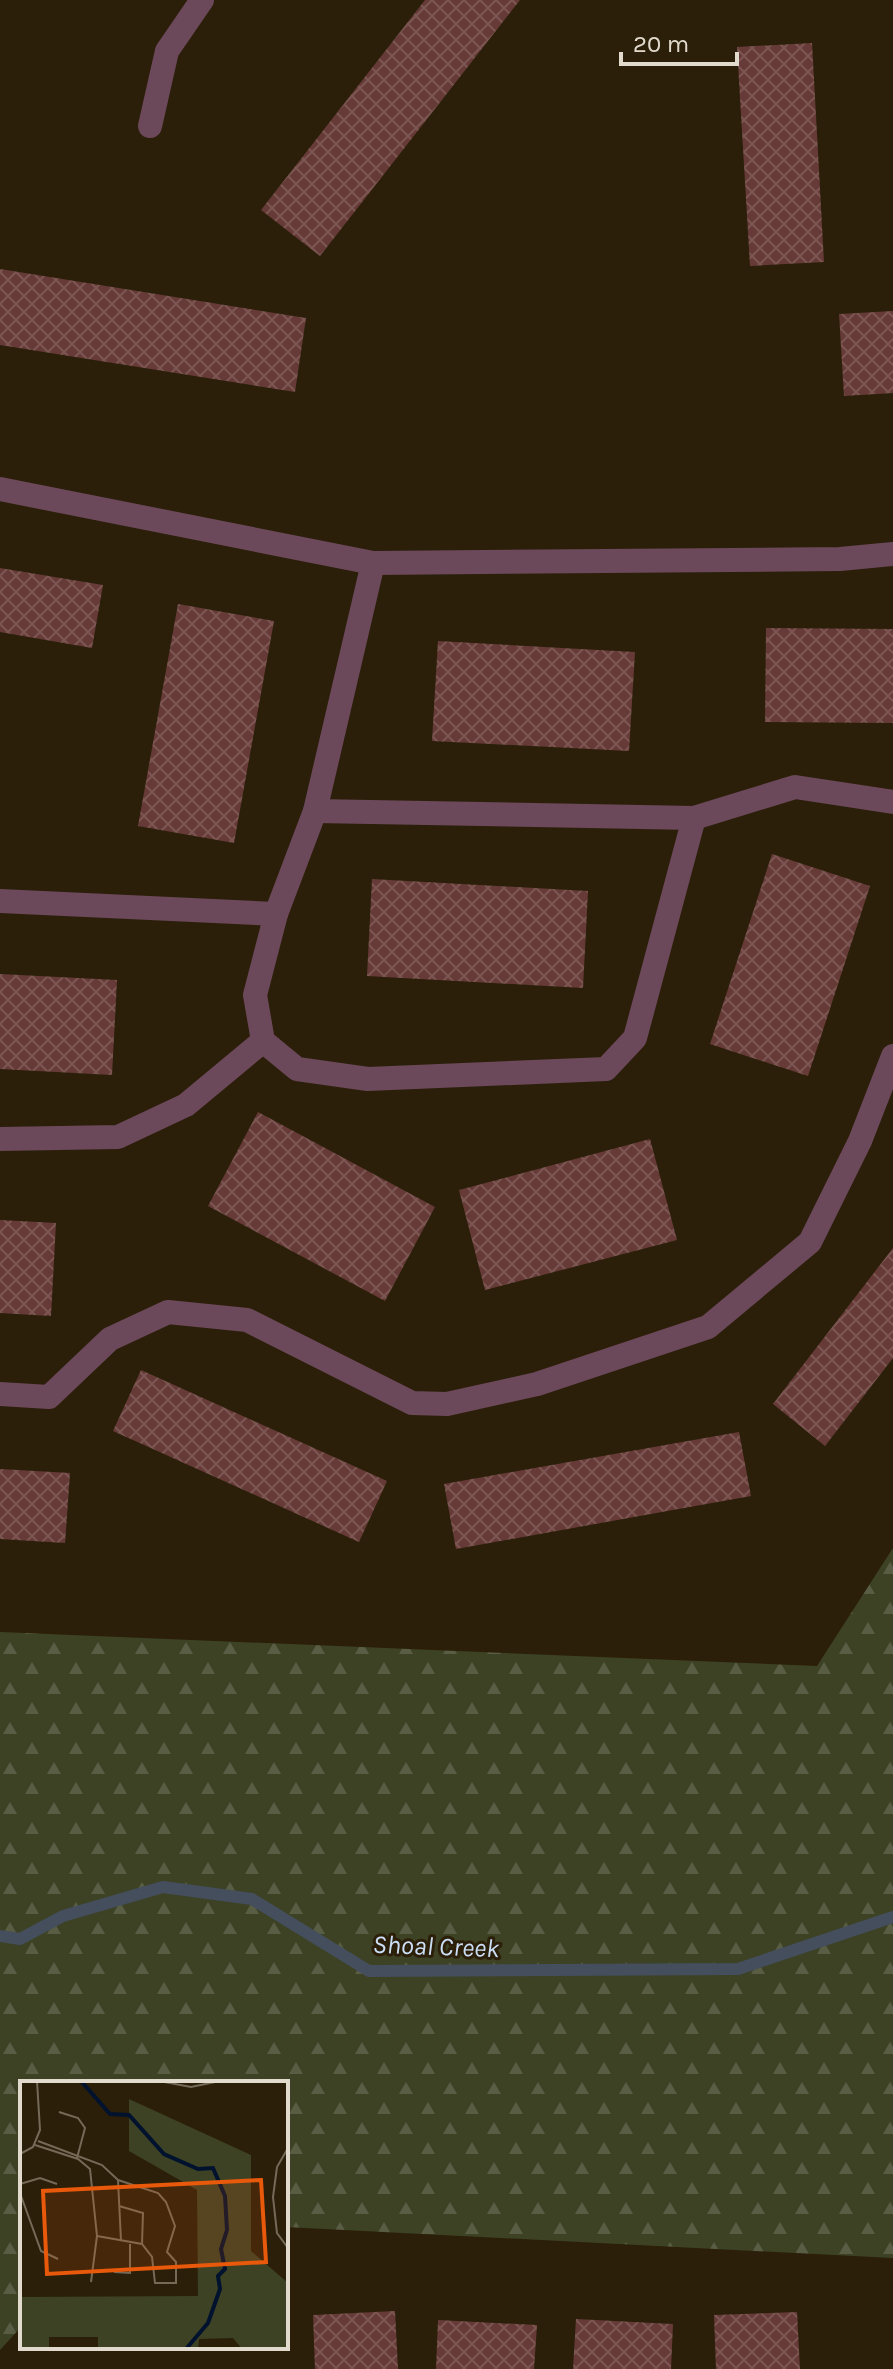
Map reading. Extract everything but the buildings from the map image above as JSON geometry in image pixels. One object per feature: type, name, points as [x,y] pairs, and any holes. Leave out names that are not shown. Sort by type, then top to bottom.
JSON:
[{"type":"street","points":[[150,126],[167,51],[202,0]]},
{"type":"street","points":[[0,489],[373,563],[840,559],[893,554]]},
{"type":"street","points":[[373,563],[315,811],[276,914],[255,995],[263,1041],[297,1069],[368,1079],[606,1069],[635,1038],[694,818]]},
{"type":"street","points":[[315,811],[694,818],[795,787],[893,802]]},
{"type":"street","points":[[0,901],[276,914]]},
{"type":"street","points":[[0,1139],[118,1137],[186,1105],[263,1041]]},
{"type":"street","points":[[0,1394],[49,1397],[110,1339],[168,1312],[247,1320],[412,1403],[447,1404],[537,1384],[708,1327],[810,1242],[860,1141],[893,1056]]},
{"type":"green space","points":[[893,1548],[893,2258],[288,2227],[288,2081],[20,2081],[20,2328],[0,2350],[0,1632],[817,1666]]},
{"type":"waterway","name":"Shoal Creek","points":[[0,1936],[20,1939],[63,1916],[163,1887],[252,1899],[369,1971],[738,1969],[893,1917]]}]
